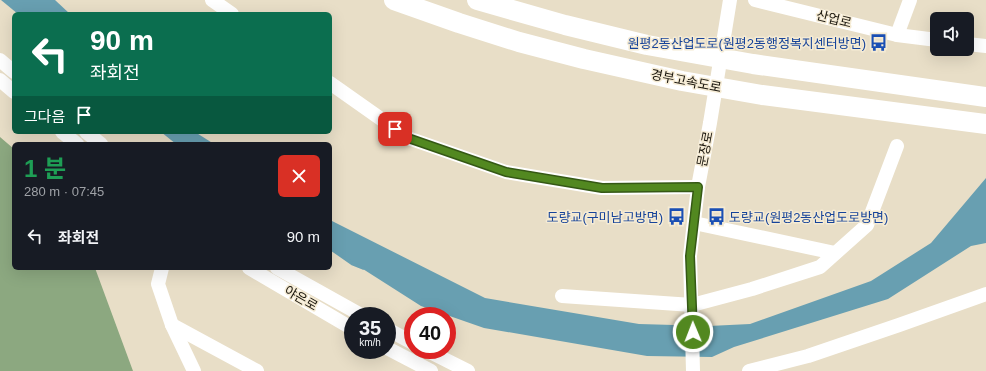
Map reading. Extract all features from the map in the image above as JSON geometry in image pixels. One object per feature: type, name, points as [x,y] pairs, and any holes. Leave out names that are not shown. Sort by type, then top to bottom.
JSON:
[{"type":"highway","name":"경부고속도로","points":[[394,0],[519,42],[584,59],[682,81],[762,95],[986,124]]},
{"type":"highway","points":[[477,0],[565,26],[638,43],[752,64],[986,97]]},
{"type":"street","points":[[212,0],[229,12]]},
{"type":"street","name":"문장로","points":[[693,371],[690,256],[698,187],[730,0]]},
{"type":"street","name":"산업로","points":[[755,0],[897,34],[930,39]]},
{"type":"street","points":[[897,34],[910,0]]},
{"type":"street","points":[[974,45],[986,46]]},
{"type":"street","points":[[0,60],[12,70]]},
{"type":"street","points":[[0,80],[12,90]]},
{"type":"street","points":[[332,84],[408,138],[506,172],[602,188],[698,187]]},
{"type":"street","points":[[64,134],[74,142]]},
{"type":"street","points":[[88,134],[98,142]]},
{"type":"street","points":[[562,296],[692,305],[752,289],[820,267],[867,225],[897,146]]},
{"type":"street","points":[[694,223],[835,253]]},
{"type":"street","points":[[162,270],[158,284],[172,325],[194,371]]},
{"type":"street","name":"야은로","points":[[252,270],[344,323]]},
{"type":"street","name":"야은로","points":[[281,270],[347,307]]},
{"type":"street","points":[[749,371],[808,356],[986,294]]},
{"type":"street","points":[[172,325],[257,371]]},
{"type":"street","points":[[396,353],[431,371]]},
{"type":"street","points":[[441,365],[468,371]]},
{"type":"green space","points":[[0,137],[12,147],[12,270],[96,270],[133,371],[0,371]]},
{"type":"water","points":[[1,0],[55,0],[68,12],[16,12]]},
{"type":"water","points":[[164,134],[198,134],[211,142],[174,142]]},
{"type":"water","points":[[986,178],[986,243],[971,246],[888,299],[734,347],[712,357],[647,356],[484,328],[456,318],[456,307],[421,306],[332,249],[332,221],[485,298],[639,324],[709,326],[750,324],[871,281],[931,243]]},
{"type":"waterway","points":[[332,249],[353,264],[363,268]]},
{"type":"place","name":"원평2동산업도로(원평2동행정복지센터방면)","points":[[879,43]]},
{"type":"place","name":"도량교(구미남고방면)","points":[[676,217]]},
{"type":"place","name":"도량교(원평2동산업도로방면)","points":[[716,217]]},
{"type":"route","points":[[395,129],[408,138],[506,172],[602,188],[698,187],[690,256],[693,332]]}]
